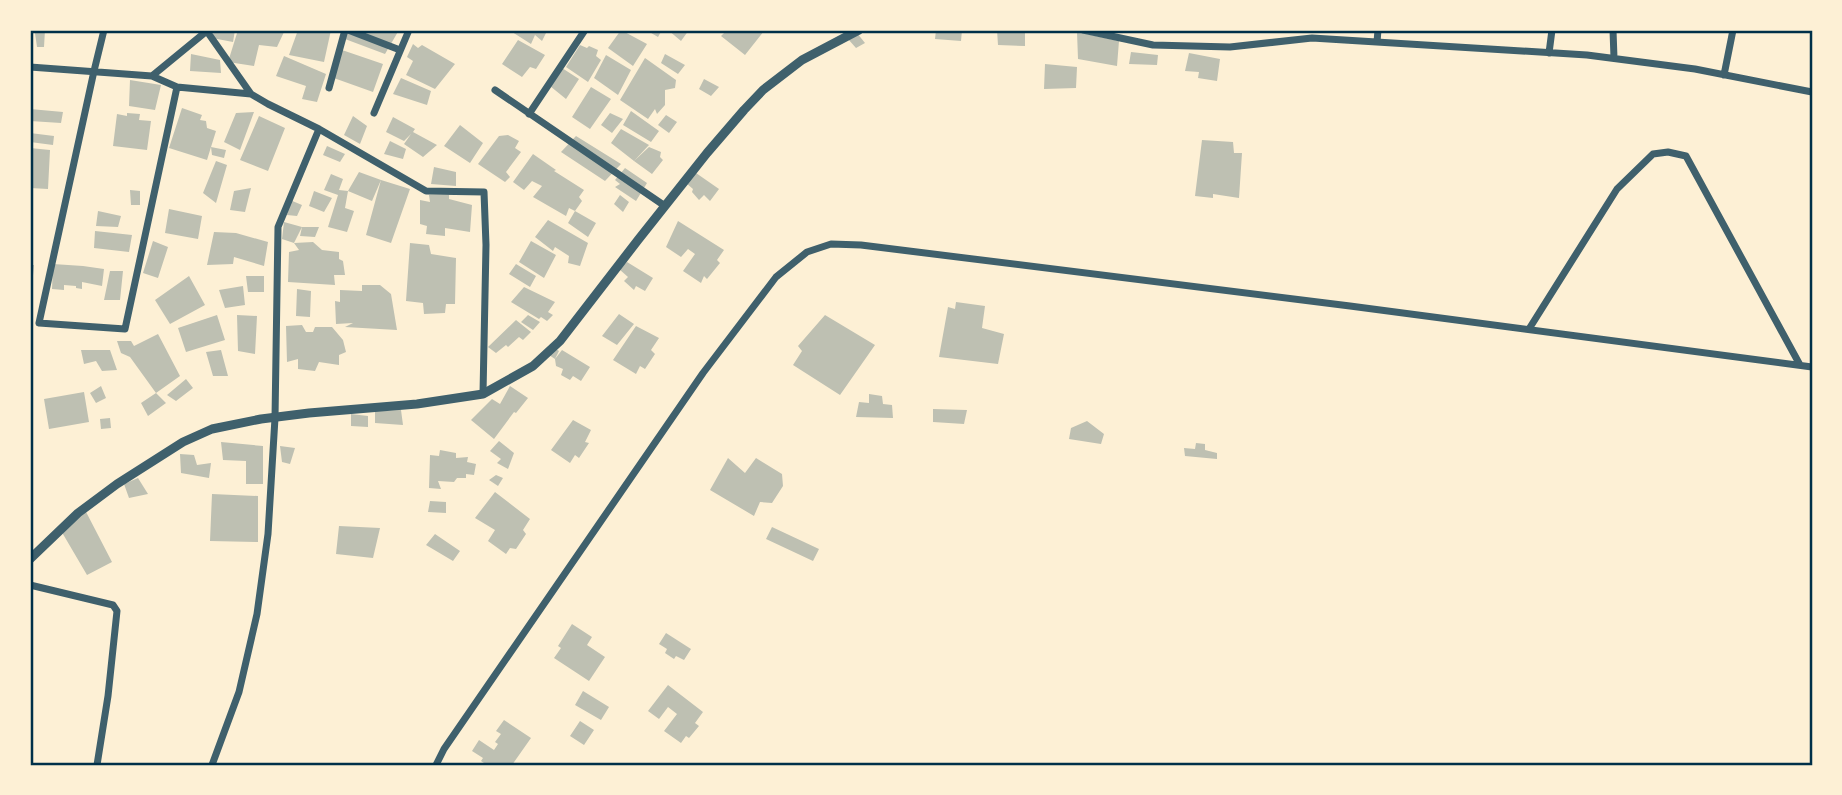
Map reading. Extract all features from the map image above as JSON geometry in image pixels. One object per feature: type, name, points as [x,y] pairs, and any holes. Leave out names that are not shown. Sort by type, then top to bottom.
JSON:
[{"type":"street","points":[[104,30],[39,320],[41,324],[125,329],[177,87]]},
{"type":"street","points":[[152,76],[207,30],[251,94],[268,104],[319,129],[426,191],[484,192],[486,245],[482,394]]},
{"type":"street","points":[[328,88],[346,30],[400,50]]},
{"type":"street","points":[[374,113],[409,30]]},
{"type":"street","points":[[529,114],[585,30]]},
{"type":"street","points":[[30,559],[84,508],[117,484],[183,442],[212,429],[275,418],[417,404],[482,394],[533,366],[560,341],[707,153],[763,90],[802,61],[859,30]]},
{"type":"street","points":[[1083,30],[1153,45],[1230,47],[1312,38],[1614,58],[1696,69],[1812,92]]},
{"type":"street","points":[[1377,42],[1378,30]]},
{"type":"street","points":[[1549,53],[1552,30]]},
{"type":"street","points":[[1613,30],[1614,58]]},
{"type":"street","points":[[1724,75],[1732,30]]},
{"type":"street","points":[[30,67],[152,76],[177,87],[251,94]]},
{"type":"street","points":[[495,90],[665,206]]},
{"type":"street","points":[[212,765],[239,692],[257,614],[268,534],[275,418],[278,227],[319,129]]},
{"type":"street","points":[[1529,329],[1617,189],[1653,153],[1668,152],[1686,156],[1800,365]]},
{"type":"street","points":[[436,765],[444,749],[703,373],[776,277],[807,252],[831,244],[861,245],[1812,367]]},
{"type":"street","points":[[30,585],[113,605],[117,611],[108,696],[96,765]]},
{"type":"building","points":[[30,30],[45,30],[44,47],[37,47],[35,33],[30,33]]},
{"type":"building","points":[[214,30],[235,30],[233,42],[212,38]]},
{"type":"building","points":[[238,30],[284,32],[277,47],[259,45],[254,66],[228,62]]},
{"type":"building","points":[[298,30],[331,30],[324,62],[289,55]]},
{"type":"building","points":[[348,30],[399,30],[385,54],[345,39]]},
{"type":"building","points":[[509,30],[547,31],[542,41],[535,35],[531,44]]},
{"type":"building","points":[[621,30],[647,44],[633,66],[608,48]]},
{"type":"building","points":[[646,30],[662,30],[658,37]]},
{"type":"building","points":[[668,30],[689,30],[681,41]]},
{"type":"building","points":[[727,30],[764,31],[745,55],[721,36]]},
{"type":"building","points":[[936,30],[962,30],[961,41],[935,39]]},
{"type":"building","points":[[997,30],[1025,30],[1025,46],[998,45]]},
{"type":"building","points":[[1077,32],[1119,41],[1117,66],[1078,59]]},
{"type":"building","points":[[857,33],[865,43],[856,48],[848,39]]},
{"type":"building","points":[[518,40],[545,55],[536,69],[530,67],[522,77],[502,64]]},
{"type":"building","points":[[413,44],[418,48],[422,45],[455,64],[435,89],[406,75],[413,61],[407,57]]},
{"type":"building","points":[[580,45],[598,50],[596,56],[601,60],[588,82],[566,67]]},
{"type":"building","points":[[342,50],[383,64],[373,92],[331,77]]},
{"type":"building","points":[[1131,52],[1158,55],[1157,65],[1129,64]]},
{"type":"building","points":[[1189,53],[1220,59],[1217,81],[1198,78],[1199,72],[1185,71]]},
{"type":"building","points":[[191,54],[220,60],[221,73],[190,71]]},
{"type":"building","points":[[665,54],[685,65],[678,74],[661,63]]},
{"type":"building","points":[[606,55],[631,70],[618,95],[594,78]]},
{"type":"building","points":[[284,56],[326,74],[317,102],[302,99],[306,86],[276,76]]},
{"type":"building","points":[[645,58],[676,80],[675,88],[665,90],[665,105],[657,114],[655,109],[648,119],[620,100]]},
{"type":"building","points":[[1045,64],[1077,67],[1076,88],[1044,89]]},
{"type":"building","points":[[562,68],[579,79],[566,99],[550,86]]},
{"type":"building","points":[[401,78],[431,91],[427,105],[393,94]]},
{"type":"building","points":[[704,79],[719,87],[711,96],[699,89]]},
{"type":"building","points":[[130,80],[161,85],[155,110],[129,106]]},
{"type":"building","points":[[591,87],[611,99],[590,129],[572,117]]},
{"type":"building","points":[[182,108],[202,115],[200,120],[206,121],[207,128],[216,131],[207,160],[169,148]]},
{"type":"building","points":[[30,109],[63,112],[61,123],[30,121]]},
{"type":"building","points":[[631,111],[659,131],[651,142],[623,125]]},
{"type":"building","points":[[254,112],[240,150],[224,142],[236,113]]},
{"type":"building","points":[[127,113],[140,114],[139,120],[151,121],[147,150],[113,146],[117,114],[127,116]]},
{"type":"building","points":[[610,113],[623,119],[612,133],[601,125]]},
{"type":"building","points":[[666,115],[677,122],[669,133],[658,125]]},
{"type":"building","points":[[259,116],[285,128],[268,171],[240,160]]},
{"type":"building","points":[[353,116],[367,126],[360,144],[344,135]]},
{"type":"building","points":[[393,117],[437,145],[423,157],[404,144],[411,134],[404,141],[386,132]]},
{"type":"building","points":[[460,125],[483,143],[470,163],[444,146]]},
{"type":"building","points":[[621,129],[649,145],[634,161],[611,143]]},
{"type":"building","points":[[30,133],[54,136],[53,145],[30,142]]},
{"type":"building","points":[[508,135],[519,141],[515,148],[521,152],[506,172],[510,177],[505,182],[478,164],[499,136]]},
{"type":"building","points":[[576,136],[621,164],[605,181],[561,152]]},
{"type":"building","points":[[1202,140],[1233,142],[1234,153],[1242,153],[1239,198],[1213,194],[1213,198],[1195,196]]},
{"type":"building","points":[[390,141],[406,149],[403,159],[384,154]]},
{"type":"building","points":[[327,146],[345,154],[340,162],[323,155]]},
{"type":"building","points":[[211,147],[226,150],[224,158],[212,155]]},
{"type":"building","points":[[649,147],[661,152],[660,157],[663,160],[652,174],[634,161]]},
{"type":"building","points":[[30,148],[50,150],[48,189],[30,188]]},
{"type":"building","points":[[533,154],[584,190],[579,197],[582,201],[575,211],[569,208],[566,216],[533,197],[542,186],[532,181],[524,190],[513,182]]},
{"type":"building","points":[[216,161],[227,165],[216,203],[203,193]]},
{"type":"building","points":[[434,167],[456,172],[456,186],[431,184]]},
{"type":"building","points":[[625,168],[647,183],[636,201],[615,187],[620,184],[615,180]]},
{"type":"building","points":[[359,172],[381,180],[372,201],[348,191]]},
{"type":"building","points":[[696,173],[719,189],[710,201],[704,195],[699,200],[686,183]]},
{"type":"building","points":[[331,174],[343,179],[339,190],[348,191],[345,208],[354,211],[347,232],[328,227],[338,195],[324,190]]},
{"type":"building","points":[[381,180],[410,189],[391,243],[366,235]]},
{"type":"building","points":[[251,188],[245,212],[230,210],[234,191]]},
{"type":"building","points":[[130,190],[140,191],[140,205],[131,205]]},
{"type":"building","points":[[314,191],[332,198],[324,212],[309,206]]},
{"type":"building","points":[[429,195],[449,195],[449,199],[472,205],[470,232],[445,228],[445,236],[426,234],[427,226],[420,224],[420,200],[430,202]]},
{"type":"building","points":[[620,195],[629,202],[623,212],[614,204]]},
{"type":"building","points":[[290,200],[302,205],[297,216],[287,215]]},
{"type":"building","points":[[169,209],[202,216],[198,239],[165,233]]},
{"type":"building","points":[[98,211],[121,216],[118,227],[96,226]]},
{"type":"building","points":[[575,211],[596,223],[588,237],[568,223]]},
{"type":"building","points":[[548,220],[588,243],[580,266],[568,263],[569,256],[555,247],[553,251],[535,237]]},
{"type":"building","points":[[678,221],[724,250],[717,260],[720,263],[707,279],[704,276],[701,283],[683,271],[695,254],[688,249],[681,257],[666,247]]},
{"type":"building","points":[[284,222],[302,227],[294,243],[282,239]]},
{"type":"building","points":[[302,227],[319,227],[315,237],[300,236]]},
{"type":"building","points":[[95,231],[132,235],[129,252],[94,248]]},
{"type":"building","points":[[214,232],[236,233],[268,242],[264,266],[234,257],[233,264],[207,265]]},
{"type":"building","points":[[153,241],[168,247],[158,278],[143,273]]},
{"type":"building","points":[[531,241],[556,255],[544,278],[519,262]]},
{"type":"building","points":[[313,242],[322,250],[339,252],[345,275],[334,275],[335,285],[288,282],[289,252],[299,250],[294,243]]},
{"type":"building","points":[[410,243],[429,245],[431,254],[456,258],[455,304],[446,304],[445,313],[424,314],[423,303],[406,301]]},
{"type":"building","points":[[627,262],[653,278],[645,291],[636,286],[634,290],[624,281],[628,277],[619,269]]},
{"type":"building","points":[[53,264],[104,269],[102,286],[82,282],[82,289],[64,285],[64,290],[52,289]]},
{"type":"building","points":[[516,264],[536,276],[530,287],[509,274]]},
{"type":"building","points":[[30,265],[34,265],[32,286],[30,285]]},
{"type":"building","points":[[110,271],[123,271],[120,300],[104,300]]},
{"type":"building","points":[[189,276],[205,305],[170,324],[155,300]]},
{"type":"building","points":[[246,276],[264,276],[264,292],[248,292]]},
{"type":"building","points":[[362,285],[380,285],[391,294],[397,330],[345,327],[353,323],[336,324],[335,301],[340,302],[340,290],[362,291]]},
{"type":"building","points":[[243,286],[245,305],[225,308],[219,290]]},
{"type":"building","points":[[524,287],[555,302],[548,312],[553,315],[547,321],[511,302]]},
{"type":"building","points":[[297,289],[311,291],[310,317],[296,316]]},
{"type":"building","points":[[956,302],[985,306],[982,328],[1004,334],[998,364],[939,357],[948,307],[955,309]]},
{"type":"building","points":[[619,314],[634,324],[617,345],[602,336]]},
{"type":"building","points":[[217,315],[225,340],[186,352],[178,328]]},
{"type":"building","points":[[237,315],[257,316],[255,354],[238,351]]},
{"type":"building","points":[[528,315],[540,322],[533,330],[521,322]]},
{"type":"building","points":[[825,315],[875,345],[840,395],[793,365],[802,351],[798,346]]},
{"type":"building","points":[[516,320],[531,332],[523,340],[519,337],[496,353],[488,347]]},
{"type":"building","points":[[302,325],[306,332],[313,332],[315,327],[332,327],[343,340],[346,352],[339,355],[339,365],[319,362],[315,371],[298,369],[298,359],[287,362],[286,326]]},
{"type":"building","points":[[636,326],[659,338],[651,350],[655,354],[645,369],[640,366],[636,374],[613,360]]},
{"type":"building","points":[[158,334],[180,376],[156,393],[130,357],[121,353],[117,341],[131,341],[134,346]]},
{"type":"building","points":[[556,349],[559,351],[555,359],[549,355]]},
{"type":"building","points":[[81,350],[110,350],[117,370],[102,371],[96,361],[84,364]]},
{"type":"building","points":[[221,350],[228,376],[213,376],[206,352]]},
{"type":"building","points":[[562,350],[590,367],[581,381],[573,376],[570,380],[561,375],[563,369],[556,366],[555,359]]},
{"type":"building","points":[[186,379],[193,388],[176,401],[167,395]]},
{"type":"building","points":[[101,386],[106,398],[96,403],[90,393]]},
{"type":"building","points":[[510,386],[528,398],[494,439],[471,420],[492,399],[500,404]]},
{"type":"building","points":[[84,392],[89,422],[49,429],[44,399]]},
{"type":"building","points":[[156,393],[166,403],[148,416],[141,403]]},
{"type":"building","points":[[869,394],[882,396],[883,404],[892,405],[893,418],[856,417],[859,402],[869,403]]},
{"type":"building","points":[[933,409],[967,410],[964,424],[933,422]]},
{"type":"building","points":[[401,410],[403,425],[375,423],[375,411]]},
{"type":"building","points":[[351,414],[368,416],[368,427],[351,426]]},
{"type":"building","points":[[110,418],[111,428],[101,429],[100,419]]},
{"type":"building","points":[[573,420],[591,430],[585,442],[589,443],[579,458],[575,455],[570,463],[551,450]]},
{"type":"building","points":[[1087,421],[1104,434],[1101,444],[1069,439],[1071,428]]},
{"type":"building","points":[[499,441],[514,453],[508,469],[497,463],[501,459],[490,451]]},
{"type":"building","points":[[221,442],[263,446],[263,484],[246,484],[246,461],[223,460]]},
{"type":"building","points":[[1196,443],[1205,444],[1205,450],[1217,453],[1217,459],[1185,456],[1184,448],[1195,449]]},
{"type":"building","points":[[280,446],[295,448],[290,464],[282,462]]},
{"type":"building","points":[[440,450],[456,453],[456,458],[468,457],[467,462],[476,464],[474,475],[466,474],[466,478],[457,478],[454,482],[438,481],[441,489],[429,488],[430,455],[439,456]]},
{"type":"building","points":[[180,454],[194,455],[197,465],[211,463],[209,478],[181,473]]},
{"type":"building","points":[[728,458],[745,473],[756,458],[782,474],[783,486],[772,503],[760,502],[754,516],[710,490]]},
{"type":"building","points":[[496,475],[503,478],[498,486],[489,480]]},
{"type":"building","points":[[138,478],[148,494],[129,498],[124,484]]},
{"type":"building","points":[[495,492],[530,519],[523,530],[526,534],[516,549],[510,548],[506,554],[488,541],[495,530],[475,518]]},
{"type":"building","points":[[212,494],[258,496],[258,542],[210,541]]},
{"type":"building","points":[[430,501],[446,502],[446,513],[428,512]]},
{"type":"building","points":[[84,508],[112,562],[87,575],[60,529]]},
{"type":"building","points":[[339,526],[380,528],[373,558],[336,554]]},
{"type":"building","points":[[772,527],[819,549],[813,561],[766,539]]},
{"type":"building","points":[[435,534],[460,551],[453,561],[426,545]]},
{"type":"building","points":[[572,624],[592,637],[587,645],[605,657],[589,681],[554,658]]},
{"type":"building","points":[[666,633],[691,649],[684,660],[676,656],[674,659],[665,653],[667,649],[659,644]]},
{"type":"building","points":[[668,685],[703,712],[695,723],[699,726],[681,743],[664,731],[677,714],[668,707],[659,719],[648,711]]},
{"type":"building","points":[[583,691],[609,707],[601,720],[575,705]]},
{"type":"building","points":[[504,720],[531,738],[512,765],[487,765],[481,761],[483,758],[472,751],[479,740],[494,750],[498,744],[495,742],[501,734],[496,731]]},
{"type":"building","points":[[580,721],[594,730],[584,745],[570,736]]}]
